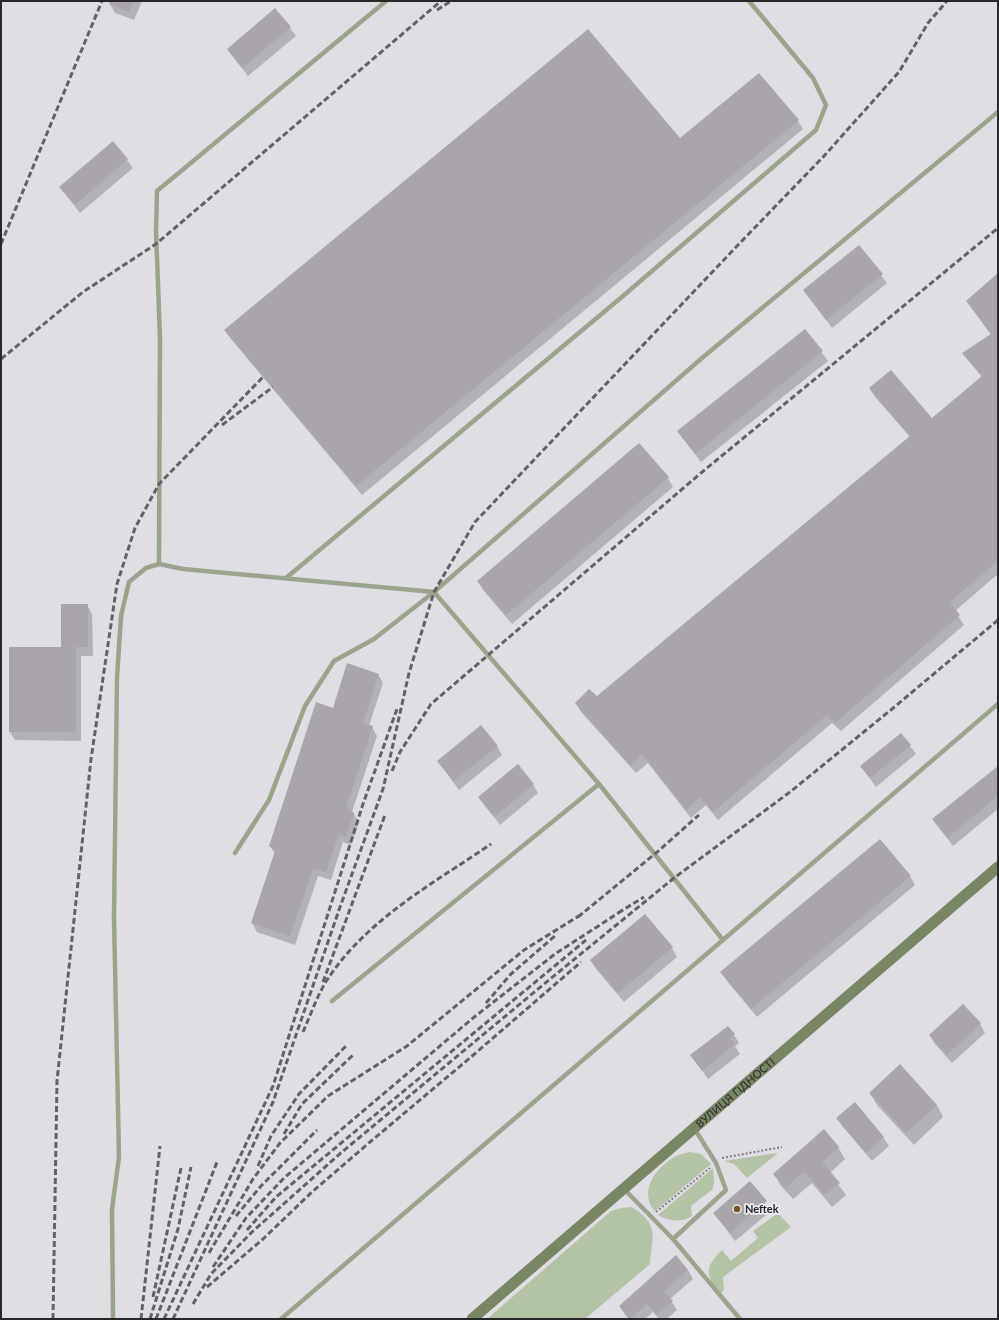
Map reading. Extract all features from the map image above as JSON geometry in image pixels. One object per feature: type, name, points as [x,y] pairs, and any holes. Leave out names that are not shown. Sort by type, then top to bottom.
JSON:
[{"type":"main road","name":"ВУЛИЦЯ ГІДНОСТІ","points":[[472,1319],[998,867]]},
{"type":"lane","points":[[159,564],[160,337],[156,231],[157,191],[386,1]]},
{"type":"lane","points":[[286,578],[616,301],[816,130],[826,105],[813,78],[749,1]]},
{"type":"lane","points":[[235,853],[269,800],[305,706],[334,661],[374,638],[434,592],[702,358],[998,112]]},
{"type":"lane","points":[[113,1319],[112,1209],[119,1156],[114,918],[117,677],[121,616],[129,582],[146,568],[159,564],[183,569],[434,592],[599,784],[723,940]]},
{"type":"lane","points":[[280,1319],[998,704]]},
{"type":"lane","points":[[332,1001],[599,784]]},
{"type":"lane","points":[[673,1239],[726,1190],[716,1163],[694,1128]]},
{"type":"lane","points":[[623,1189],[673,1239],[740,1319]]},
{"type":"path","points":[[721,1159],[782,1147]]},
{"type":"path","points":[[650,1217],[711,1167]]},
{"type":"green space","points":[[690,1152],[701,1154],[711,1164],[655,1211],[649,1202],[648,1192],[650,1183],[655,1174],[671,1159],[680,1154]]},
{"type":"green space","points":[[778,1153],[747,1178],[734,1164],[724,1161]]},
{"type":"green space","points":[[713,1168],[713,1189],[691,1206],[692,1216],[684,1220],[675,1220],[666,1219],[658,1215]]},
{"type":"green space","points":[[632,1207],[641,1213],[651,1225],[653,1238],[650,1264],[585,1319],[487,1319],[611,1211]]},
{"type":"green space","points":[[778,1213],[791,1227],[723,1277],[724,1290],[721,1293],[715,1287],[709,1276],[712,1261],[722,1250],[731,1261],[758,1238],[753,1231]]},
{"type":"building","points":[[110,1],[133,1],[129,12],[109,4]]},
{"type":"building","points":[[275,8],[291,27],[242,68],[227,49]]},
{"type":"building","points":[[588,29],[680,138],[759,73],[799,120],[356,486],[224,330]]},
{"type":"building","points":[[113,141],[128,159],[75,205],[59,187]]},
{"type":"building","points":[[859,245],[883,274],[826,320],[803,290]]},
{"type":"building","points":[[998,273],[998,561],[950,602],[960,615],[835,723],[827,715],[713,812],[700,797],[686,810],[642,754],[630,765],[575,703],[589,689],[597,696],[910,436],[869,388],[891,370],[932,418],[982,376],[962,353],[991,334],[966,301]]},
{"type":"building","points":[[805,329],[823,351],[695,454],[677,431]]},
{"type":"building","points":[[639,443],[669,477],[506,615],[477,581]]},
{"type":"building","points":[[61,604],[88,604],[88,647],[76,647],[76,732],[9,732],[9,647],[61,647]]},
{"type":"building","points":[[347,663],[379,674],[363,723],[373,726],[346,807],[354,813],[346,837],[339,834],[326,872],[313,868],[290,936],[251,923],[275,851],[269,846],[316,702],[333,708]]},
{"type":"building","points":[[481,725],[498,746],[453,781],[437,761]]},
{"type":"building","points":[[901,733],[911,745],[870,778],[860,766]]},
{"type":"building","points":[[518,764],[534,784],[494,817],[478,797]]},
{"type":"building","points":[[998,766],[998,796],[947,838],[932,819]]},
{"type":"building","points":[[880,839],[911,876],[751,1009],[720,972]]},
{"type":"building","points":[[645,914],[673,947],[618,993],[590,960]]},
{"type":"building","points":[[963,1004],[981,1023],[947,1055],[929,1035]]},
{"type":"building","points":[[728,1026],[735,1034],[730,1038],[735,1044],[702,1071],[690,1055]]},
{"type":"building","points":[[900,1064],[937,1105],[906,1133],[869,1093]]},
{"type":"building","points":[[855,1102],[884,1137],[866,1153],[836,1118]]},
{"type":"building","points":[[824,1129],[839,1147],[822,1162],[840,1183],[825,1195],[804,1171],[785,1188],[773,1174]]},
{"type":"building","points":[[750,1181],[767,1201],[730,1233],[713,1213]]},
{"type":"building","points":[[676,1255],[688,1270],[664,1291],[673,1301],[657,1314],[647,1304],[630,1319],[619,1306]]},
{"type":"railway","points":[[1,244],[102,1]]},
{"type":"railway","points":[[1,359],[83,292],[156,244],[441,1]]},
{"type":"railway","points":[[437,10],[451,1]]},
{"type":"railway","points":[[173,1319],[273,1102],[340,907],[383,789],[409,673],[434,592],[475,522],[824,156],[899,72],[928,23],[947,1]]},
{"type":"railway","points":[[392,771],[400,752],[431,704],[701,473],[998,228]]},
{"type":"railway","points":[[53,1319],[57,1081],[91,759],[117,584],[135,528],[159,484],[263,377]]},
{"type":"railway","points":[[222,425],[273,387]]},
{"type":"railway","points":[[193,1304],[211,1274],[252,1232],[342,1152],[674,878],[790,792],[998,620]]},
{"type":"railway","points":[[164,1319],[273,1086],[363,804],[397,709]]},
{"type":"railway","points":[[323,982],[385,815]]},
{"type":"railway","points":[[578,917],[656,853],[699,815]]},
{"type":"railway","points":[[303,1032],[325,983],[345,956],[363,937],[404,903],[491,844]]},
{"type":"railway","points":[[618,913],[644,897]]},
{"type":"railway","points":[[213,1267],[246,1218],[284,1178],[473,1018],[555,954],[623,910]]},
{"type":"railway","points":[[209,1253],[253,1179],[280,1143],[328,1096],[407,1046],[524,950],[582,914]]},
{"type":"railway","points":[[486,1003],[511,974],[556,935]]},
{"type":"railway","points":[[247,1230],[276,1197],[586,940]]},
{"type":"railway","points":[[207,1287],[263,1239],[312,1192],[581,962]]},
{"type":"railway","points":[[258,1166],[271,1136],[299,1094],[346,1046]]},
{"type":"railway","points":[[284,1134],[302,1104],[353,1055]]},
{"type":"railway","points":[[236,1216],[261,1186],[317,1130]]},
{"type":"railway","points":[[141,1319],[160,1146]]},
{"type":"railway","points":[[156,1319],[217,1162]]},
{"type":"railway","points":[[150,1319],[178,1229],[191,1167]]},
{"type":"railway","points":[[153,1297],[181,1168]]},
{"type":"place","name":"Neftek","points":[[737,1209]]}]
